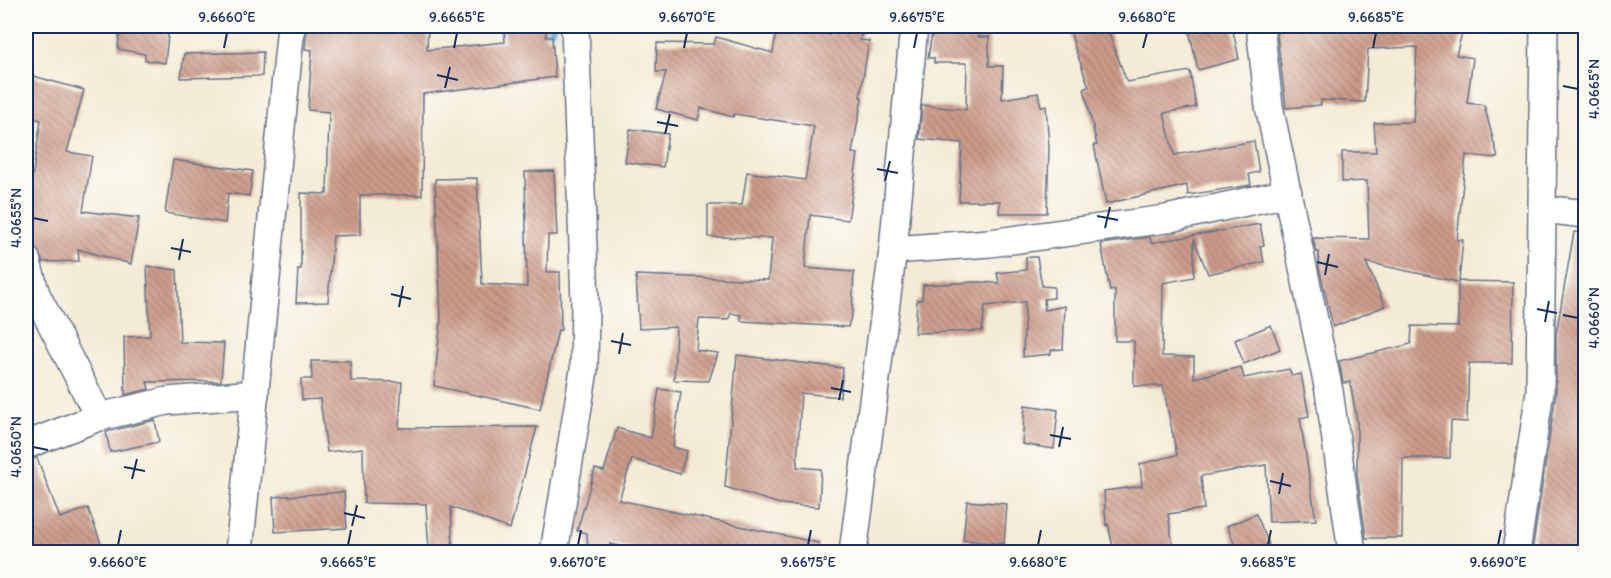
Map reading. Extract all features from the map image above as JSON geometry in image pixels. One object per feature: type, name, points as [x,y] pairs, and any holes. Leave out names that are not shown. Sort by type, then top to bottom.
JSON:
[{"type":"street","points":[[239,552],[291,26]]},
{"type":"street","points":[[554,552],[584,370],[585,302],[575,26]]},
{"type":"street","points":[[853,552],[893,250],[914,26]]},
{"type":"street","points":[[1260,26],[1269,106],[1329,391],[1352,552]]},
{"type":"street","points":[[1516,552],[1540,391],[1544,26]]},
{"type":"street","points":[[893,250],[990,243],[1166,219],[1288,193]]},
{"type":"street","points":[[26,259],[36,294],[99,417]]},
{"type":"street","points":[[26,445],[99,417],[167,401],[255,394]]},
{"type":"building","points":[[120,26],[169,26],[165,63],[145,60],[145,54],[118,49]]},
{"type":"building","points":[[307,26],[428,26],[427,50],[505,42],[504,26],[546,26],[546,37],[552,37],[555,77],[423,94],[422,195],[360,195],[360,235],[333,236],[328,302],[296,303],[298,269],[301,269],[301,193],[327,194],[329,112],[308,110],[312,50],[305,49]]},
{"type":"building","points":[[832,26],[864,26],[860,40],[869,41],[852,153],[858,154],[848,220],[810,215],[805,268],[854,272],[852,313],[848,327],[741,321],[741,315],[731,313],[728,320],[699,319],[696,350],[718,353],[709,381],[674,380],[676,327],[639,329],[636,275],[768,280],[772,238],[708,237],[708,205],[742,205],[747,172],[805,180],[814,126],[734,114],[733,117],[701,108],[698,120],[656,109],[666,72],[656,72],[657,43],[714,44],[716,37],[773,53],[777,27],[830,35]]},
{"type":"building","points":[[933,26],[980,26],[978,37],[989,37],[989,66],[1003,66],[1002,99],[1038,93],[1041,107],[1046,106],[1049,148],[1047,213],[999,213],[1000,201],[959,201],[962,143],[919,139],[922,105],[966,110],[967,63],[934,63],[934,58],[928,58]]},
{"type":"building","points":[[1073,26],[1106,26],[1127,82],[1190,71],[1196,107],[1164,113],[1174,155],[1254,141],[1259,172],[1249,174],[1251,185],[1188,195],[1187,185],[1106,204],[1094,145],[1097,145],[1084,88],[1089,87],[1074,45],[1071,33],[1075,32]]},
{"type":"building","points":[[1188,26],[1232,26],[1239,59],[1198,70]]},
{"type":"building","points":[[1276,26],[1464,26],[1456,55],[1473,58],[1467,103],[1484,105],[1498,158],[1466,155],[1457,240],[1463,240],[1459,281],[1513,282],[1512,363],[1469,363],[1467,422],[1451,421],[1450,458],[1403,458],[1402,538],[1366,538],[1357,474],[1357,421],[1350,382],[1343,383],[1339,361],[1411,344],[1412,326],[1458,327],[1458,282],[1366,262],[1385,306],[1333,327],[1319,267],[1319,252],[1316,252],[1313,238],[1369,239],[1367,181],[1342,182],[1342,152],[1376,152],[1374,123],[1413,122],[1417,47],[1368,49],[1365,102],[1321,100],[1321,105],[1286,108]]},
{"type":"building","points":[[263,52],[262,76],[181,78],[184,54]]},
{"type":"building","points":[[26,74],[84,90],[67,152],[92,156],[83,211],[139,218],[131,264],[78,249],[79,261],[43,262],[34,246],[33,219],[26,218],[41,120],[26,116]]},
{"type":"building","points":[[630,129],[668,134],[663,167],[625,162]]},
{"type":"building","points":[[173,160],[253,171],[249,196],[228,193],[225,223],[165,213]]},
{"type":"building","points":[[554,171],[557,235],[548,235],[547,272],[560,272],[561,330],[558,330],[540,409],[434,386],[441,319],[435,179],[477,178],[482,284],[527,287],[525,172]]},
{"type":"building","points":[[1260,224],[1264,245],[1260,246],[1264,262],[1208,274],[1194,239],[1194,277],[1163,283],[1162,356],[1194,357],[1194,378],[1241,367],[1244,378],[1289,369],[1292,376],[1301,374],[1309,416],[1300,418],[1316,520],[1269,522],[1266,465],[1201,476],[1204,509],[1168,514],[1174,552],[1114,552],[1108,524],[1106,525],[1104,491],[1142,486],[1140,464],[1177,455],[1163,386],[1134,386],[1134,341],[1115,341],[1115,290],[1110,291],[1101,244],[1150,237],[1151,243]]},
{"type":"building","points":[[1574,232],[1586,233],[1586,552],[1532,552],[1556,393],[1556,334]]},
{"type":"building","points":[[1026,257],[1037,257],[1042,286],[1054,287],[1054,298],[1044,299],[1045,310],[1065,306],[1063,349],[1051,350],[1051,354],[1023,357],[1025,302],[985,306],[982,331],[915,333],[917,300],[922,300],[923,285],[999,283],[997,273],[1026,270]]},
{"type":"building","points":[[147,266],[177,270],[180,342],[224,343],[221,381],[147,382],[149,389],[125,395],[124,337],[150,336]]},
{"type":"building","points":[[1271,325],[1280,349],[1244,364],[1235,340]]},
{"type":"building","points":[[737,355],[843,368],[840,397],[801,393],[797,467],[821,469],[819,507],[780,504],[725,487]]},
{"type":"building","points":[[311,361],[350,361],[351,381],[402,382],[399,428],[537,427],[510,529],[451,507],[453,552],[429,552],[426,504],[364,503],[363,448],[327,452],[320,399],[302,400],[301,379],[312,379]]},
{"type":"building","points":[[659,389],[681,392],[673,447],[687,451],[680,474],[632,459],[619,500],[819,543],[818,552],[648,552],[610,544],[610,552],[588,552],[587,533],[577,531],[595,469],[604,471],[617,428],[651,438]]},
{"type":"building","points":[[1025,405],[1058,410],[1054,449],[1022,444]]},
{"type":"building","points":[[155,420],[159,442],[110,452],[106,432]]},
{"type":"building","points":[[37,458],[60,518],[88,508],[104,552],[26,552],[26,460]]},
{"type":"building","points":[[344,492],[347,528],[275,532],[273,497]]},
{"type":"building","points":[[967,501],[1007,504],[1004,544],[963,540]]},
{"type":"building","points":[[1256,514],[1269,544],[1248,552],[1238,552],[1227,526]]},
{"type":"waterway","points":[[551,30],[552,26]]}]
